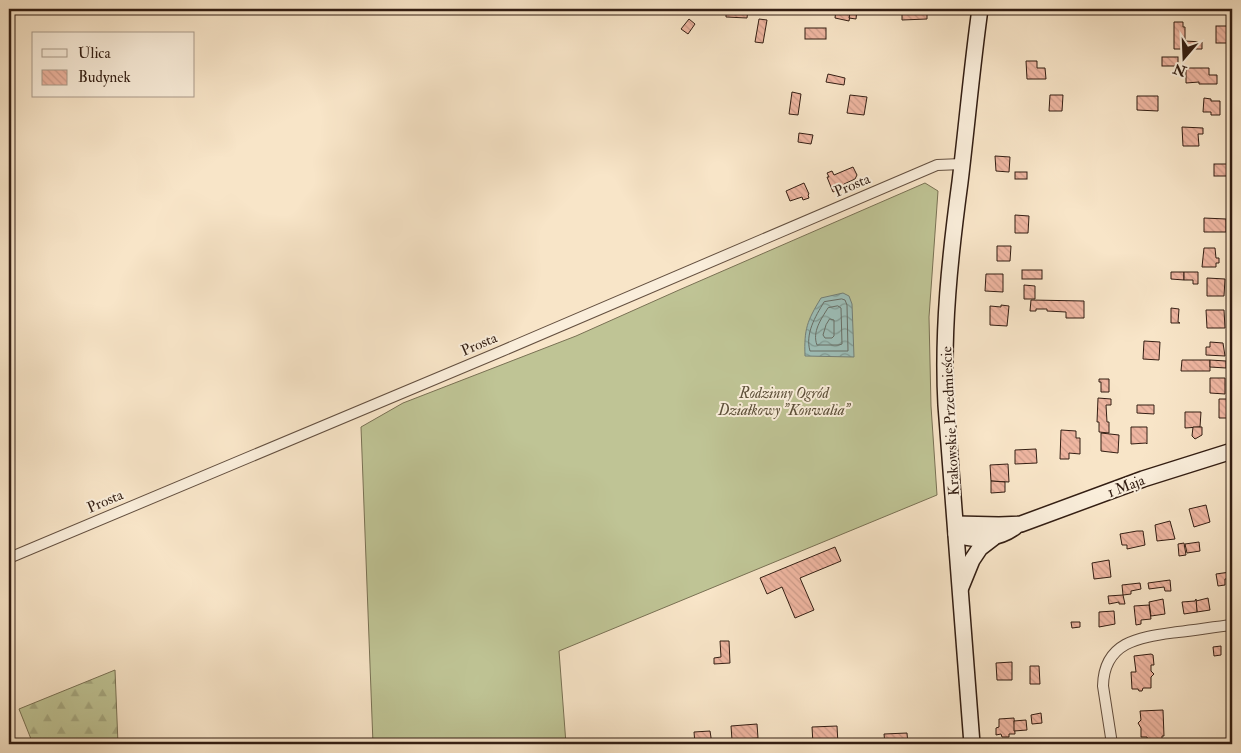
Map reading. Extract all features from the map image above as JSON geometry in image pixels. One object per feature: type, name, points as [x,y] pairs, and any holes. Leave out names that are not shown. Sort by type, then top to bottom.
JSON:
[{"type":"main road","name":"Krakowskie Przedmieście","points":[[972,744],[946,405],[945,366],[948,299],[980,9]]},
{"type":"main road","name":"1 Maja","points":[[956,529],[977,540],[996,536],[1010,531],[1020,524],[1143,479],[1232,452]]},
{"type":"main road","name":"1 Maja","points":[[956,529],[1020,524]]},
{"type":"main road","name":"1 Maja","points":[[960,589],[972,560],[980,548],[996,536]]},
{"type":"street","name":"Prosta","points":[[9,558],[519,344],[937,165],[962,164]]},
{"type":"street","points":[[1112,744],[1103,677],[1111,657],[1118,650],[1137,639],[1232,625]]},
{"type":"green space","name":"Rodzinny Ogród Działkowy \"Konwalia\"","points":[[925,183],[938,191],[929,317],[931,406],[937,495],[559,651],[566,744],[373,744],[361,427],[403,403],[576,336]]},
{"type":"green space","points":[[115,670],[118,744],[33,744],[19,709]]},
{"type":"water","points":[[843,293],[849,296],[852,304],[854,357],[805,356],[807,326],[821,298]]},
{"type":"building","points":[[726,9],[748,9],[747,18],[726,17]]},
{"type":"building","points":[[836,9],[851,9],[849,21],[835,18]]},
{"type":"building","points":[[851,9],[861,9],[860,11],[857,10],[856,19],[849,18]]},
{"type":"building","points":[[902,9],[927,9],[927,19],[902,20]]},
{"type":"building","points":[[689,19],[695,24],[688,34],[681,29]]},
{"type":"building","points":[[759,19],[767,20],[763,43],[755,42]]},
{"type":"building","points":[[1174,22],[1183,22],[1183,27],[1185,27],[1185,49],[1174,49]]},
{"type":"building","points":[[1216,26],[1231,26],[1231,43],[1216,43]]},
{"type":"building","points":[[805,28],[826,28],[826,39],[805,39]]},
{"type":"building","points":[[1185,41],[1202,42],[1202,49],[1185,49]]},
{"type":"building","points":[[1162,57],[1178,57],[1178,66],[1162,66]]},
{"type":"building","points":[[1026,61],[1037,61],[1037,68],[1045,68],[1046,79],[1027,79]]},
{"type":"building","points":[[1186,68],[1209,68],[1209,75],[1217,75],[1217,84],[1186,83]]},
{"type":"building","points":[[828,74],[845,78],[844,85],[826,82]]},
{"type":"building","points":[[792,92],[801,94],[798,115],[789,114]]},
{"type":"building","points":[[850,95],[867,97],[864,115],[847,113]]},
{"type":"building","points":[[1050,95],[1063,95],[1062,111],[1049,111]]},
{"type":"building","points":[[1137,96],[1158,96],[1158,111],[1137,110]]},
{"type":"building","points":[[1204,98],[1211,99],[1211,101],[1220,101],[1220,115],[1211,115],[1211,112],[1203,112]]},
{"type":"building","points":[[1182,127],[1203,128],[1203,134],[1198,134],[1199,146],[1183,146]]},
{"type":"building","points":[[799,133],[813,135],[811,144],[798,142]]},
{"type":"building","points":[[995,156],[1010,157],[1009,172],[996,171]]},
{"type":"building","points":[[1214,164],[1228,164],[1228,176],[1214,176]]},
{"type":"building","points":[[853,167],[857,175],[855,179],[844,184],[845,187],[833,192],[827,173],[832,171],[834,175]]},
{"type":"building","points":[[1015,172],[1027,172],[1027,179],[1015,179]]},
{"type":"building","points":[[804,183],[809,198],[803,200],[802,197],[790,201],[786,191]]},
{"type":"building","points":[[1015,215],[1029,216],[1028,233],[1015,233]]},
{"type":"building","points":[[1204,218],[1226,219],[1226,232],[1204,232]]},
{"type":"building","points":[[997,246],[1011,246],[1010,261],[997,261]]},
{"type":"building","points":[[1204,248],[1215,248],[1216,258],[1219,258],[1219,263],[1216,263],[1216,267],[1202,267]]},
{"type":"building","points":[[1022,270],[1042,270],[1042,279],[1022,279]]},
{"type":"building","points":[[1171,272],[1184,272],[1184,280],[1171,279]]},
{"type":"building","points":[[1184,272],[1198,272],[1198,284],[1193,284],[1193,280],[1184,280]]},
{"type":"building","points":[[986,274],[1003,274],[1003,292],[985,291]]},
{"type":"building","points":[[1207,278],[1225,279],[1224,296],[1207,296]]},
{"type":"building","points":[[1024,285],[1035,286],[1035,299],[1024,299]]},
{"type":"building","points":[[1031,300],[1084,301],[1084,318],[1066,318],[1066,312],[1047,311],[1047,309],[1030,311]]},
{"type":"building","points":[[1001,305],[1009,306],[1007,326],[990,325],[990,306],[1001,307]]},
{"type":"building","points":[[1171,308],[1179,309],[1178,322],[1180,323],[1171,323]]},
{"type":"building","points":[[1206,310],[1224,310],[1225,328],[1207,328]]},
{"type":"building","points":[[1144,341],[1160,342],[1159,360],[1143,359]]},
{"type":"building","points":[[1210,342],[1223,343],[1225,356],[1206,355],[1206,347],[1210,347]]},
{"type":"building","points":[[1182,360],[1210,360],[1210,371],[1181,371]]},
{"type":"building","points":[[1210,360],[1226,361],[1226,368],[1210,367]]},
{"type":"building","points":[[1210,378],[1225,378],[1225,394],[1210,393]]},
{"type":"building","points":[[1099,379],[1109,379],[1109,392],[1101,392],[1101,382],[1099,382]]},
{"type":"building","points":[[1098,398],[1111,399],[1111,405],[1106,405],[1109,433],[1099,432],[1099,422],[1097,422]]},
{"type":"building","points":[[1219,399],[1230,399],[1232,401],[1230,418],[1219,418]]},
{"type":"building","points":[[1137,405],[1154,405],[1154,414],[1137,413]]},
{"type":"building","points":[[1185,412],[1201,412],[1200,427],[1185,428]]},
{"type":"building","points":[[1131,427],[1147,427],[1147,444],[1131,444]]},
{"type":"building","points":[[1193,427],[1202,427],[1202,435],[1195,439],[1192,436]]},
{"type":"building","points":[[1061,430],[1076,431],[1076,438],[1080,438],[1080,454],[1069,453],[1069,459],[1060,459]]},
{"type":"building","points":[[1101,433],[1119,435],[1118,453],[1101,451]]},
{"type":"building","points":[[1036,449],[1037,463],[1015,464],[1015,450]]},
{"type":"building","points":[[1008,464],[1009,482],[991,481],[990,465]]},
{"type":"building","points":[[991,481],[1005,482],[1005,492],[991,493]]},
{"type":"building","points":[[1206,505],[1210,522],[1194,527],[1189,509]]},
{"type":"building","points":[[1170,521],[1175,539],[1157,541],[1155,525]]},
{"type":"building","points":[[1143,531],[1145,545],[1127,549],[1127,545],[1122,545],[1120,534]]},
{"type":"building","points":[[1199,542],[1200,551],[1187,553],[1185,544]]},
{"type":"building","points":[[1184,543],[1186,555],[1179,556],[1178,544]]},
{"type":"building","points":[[835,547],[841,561],[800,578],[814,610],[795,618],[782,587],[767,594],[760,578]]},
{"type":"building","points":[[1109,560],[1111,577],[1094,579],[1092,563]]},
{"type":"building","points":[[1230,572],[1231,578],[1225,579],[1225,585],[1218,586],[1216,574]]},
{"type":"building","points":[[1170,580],[1171,591],[1165,591],[1164,587],[1149,589],[1148,583]]},
{"type":"building","points":[[1140,583],[1141,589],[1131,591],[1131,594],[1123,595],[1122,585]]},
{"type":"building","points":[[1228,593],[1232,593],[1232,607],[1229,607]]},
{"type":"building","points":[[1123,595],[1125,604],[1119,604],[1119,602],[1109,604],[1108,596]]},
{"type":"building","points":[[1208,598],[1210,610],[1197,612],[1196,601]]},
{"type":"building","points":[[1163,599],[1165,614],[1151,616],[1149,602]]},
{"type":"building","points":[[1196,599],[1197,612],[1184,614],[1182,602],[1195,601]]},
{"type":"building","points":[[1149,605],[1151,619],[1141,620],[1141,624],[1136,625],[1134,606]]},
{"type":"building","points":[[1114,611],[1115,624],[1099,627],[1099,612]]},
{"type":"building","points":[[1071,622],[1080,622],[1080,627],[1072,628]]},
{"type":"building","points":[[720,641],[729,641],[730,663],[714,664],[714,658],[721,657]]},
{"type":"building","points":[[1221,646],[1221,655],[1214,656],[1213,647]]},
{"type":"building","points":[[1153,655],[1154,665],[1151,665],[1151,671],[1154,674],[1151,677],[1151,688],[1143,688],[1142,691],[1132,689],[1131,672],[1136,672],[1134,656]]},
{"type":"building","points":[[1012,662],[1012,680],[997,680],[996,663]]},
{"type":"building","points":[[1030,666],[1039,666],[1040,684],[1030,684]]},
{"type":"building","points":[[1163,710],[1164,736],[1162,736],[1162,744],[1152,744],[1151,740],[1148,741],[1147,737],[1141,737],[1141,728],[1138,723],[1141,720],[1140,711]]},
{"type":"building","points":[[1041,713],[1042,723],[1032,724],[1031,715]]},
{"type":"building","points":[[1014,718],[1015,734],[1009,734],[1009,737],[1002,737],[1001,734],[996,735],[999,719]]},
{"type":"building","points":[[1026,720],[1027,730],[1014,731],[1014,721]]},
{"type":"building","points":[[757,724],[758,738],[732,740],[731,726]]},
{"type":"building","points":[[837,726],[838,744],[813,744],[812,727]]},
{"type":"building","points":[[710,731],[712,744],[695,744],[694,732]]},
{"type":"building","points":[[907,733],[908,744],[885,744],[884,734]]},
{"type":"building","points":[[732,740],[732,744],[721,744],[721,741]]},
{"type":"building","points":[[1045,740],[1045,744],[1020,744],[1020,741]]}]
